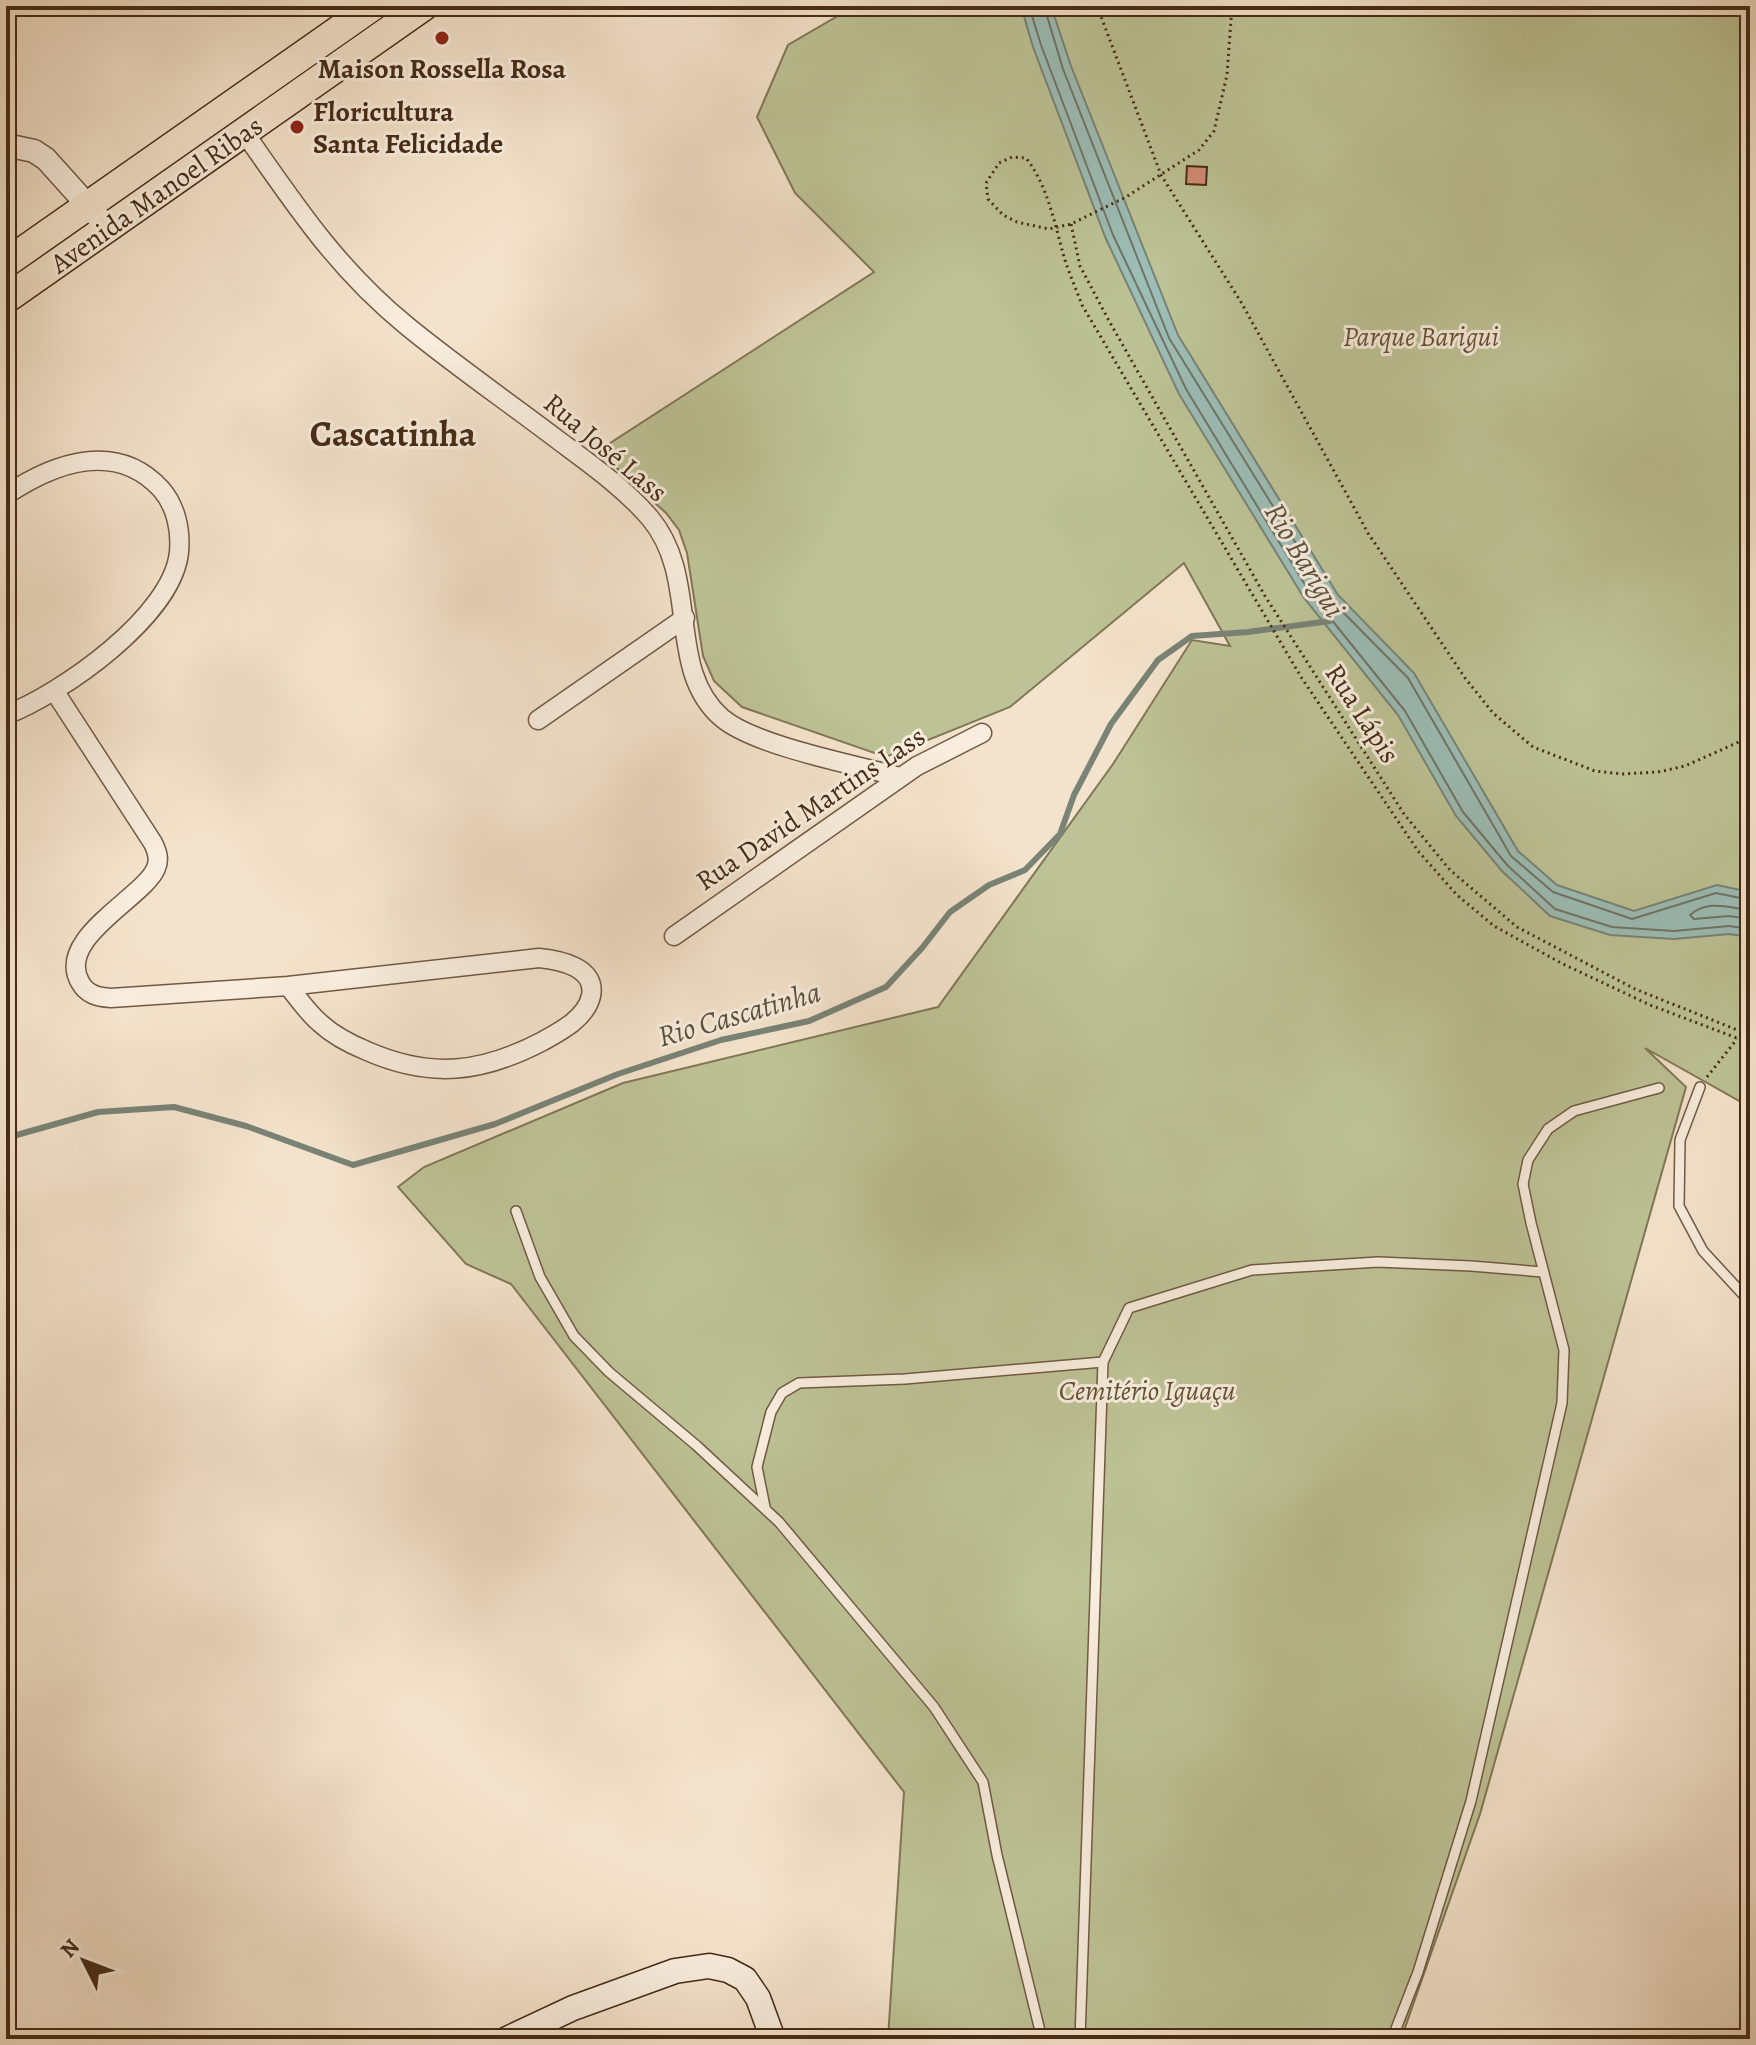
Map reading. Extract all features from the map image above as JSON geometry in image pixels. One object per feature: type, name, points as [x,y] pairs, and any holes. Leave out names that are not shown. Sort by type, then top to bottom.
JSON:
[{"type":"main road","name":"Avenida Manoel Ribas","points":[[6,263],[373,6]]},
{"type":"main road","name":"Avenida Manoel Ribas","points":[[6,299],[424,6]]},
{"type":"main road","points":[[507,2039],[573,2008],[675,1971],[709,1966],[728,1970],[745,1979],[758,1998],[773,2039]]},
{"type":"street","name":"Rua José Lass","points":[[244,132],[316,234],[361,285],[408,327],[600,472],[652,520],[675,560],[694,678],[706,701],[723,719],[765,740],[900,777]]},
{"type":"street","points":[[6,145],[34,151],[46,159],[90,205],[106,228]]},
{"type":"street","points":[[6,495],[45,473],[75,463],[106,460],[130,465],[149,476],[168,497],[178,524],[179,554],[170,580],[155,604],[125,636],[55,692],[6,715]]},
{"type":"street","points":[[538,720],[685,618]]},
{"type":"street","points":[[55,692],[158,855],[156,869],[145,883],[98,924],[85,941],[77,959],[77,978],[84,989],[96,997],[288,986],[539,958],[559,960],[579,968],[589,982],[591,995],[582,1013],[563,1030],[528,1049],[482,1064],[446,1071],[415,1068],[345,1042],[319,1023],[288,986]]},
{"type":"street","name":"Rua David Martins Lass","points":[[674,936],[933,755],[982,733]]},
{"type":"lane","points":[[1700,1087],[1680,1140],[1679,1206],[1703,1251],[1750,1302]]},
{"type":"lane","points":[[1392,2039],[1418,1972],[1471,1801],[1562,1403],[1564,1350],[1523,1184],[1528,1160],[1548,1129],[1574,1111],[1659,1088]]},
{"type":"lane","points":[[516,1211],[540,1277],[574,1336],[609,1372],[697,1446],[779,1522],[934,1707],[983,1782],[997,1855],[1042,2039]]},
{"type":"lane","points":[[1080,2039],[1103,1362],[1129,1308],[1252,1270],[1378,1262],[1543,1272]]},
{"type":"lane","points":[[765,1508],[757,1467],[771,1412],[782,1393],[799,1383],[905,1379],[1103,1362]]},
{"type":"path","points":[[1097,6],[1161,175],[1241,302],[1368,533],[1465,678],[1493,713],[1533,747],[1595,771],[1622,774],[1658,772],[1685,766],[1750,737]]},
{"type":"path","points":[[1232,6],[1227,75],[1214,131],[1199,150],[1126,197],[1058,228],[1032,227],[1017,222],[995,208],[988,199],[986,183],[999,163],[1012,157],[1026,158],[1034,168],[1058,228],[1064,258],[1082,305],[1278,640],[1418,851],[1457,895],[1494,926],[1561,963],[1650,1005],[1750,1043]]},
{"type":"path","name":"Rua Lápis","points":[[1071,224],[1080,266],[1265,596],[1404,814],[1450,870],[1517,927],[1635,989],[1750,1035]]},
{"type":"path","points":[[1700,1087],[1738,1039]]},
{"type":"green space","points":[[855,6],[1750,6],[1750,1107],[1645,1048],[1686,1087],[1480,1814],[1401,2039],[888,2039],[904,1792],[511,1284],[466,1264],[398,1187],[424,1167],[623,1083],[938,1007],[1113,764],[1192,640],[1230,646],[1184,563],[1010,707],[886,757],[742,707],[714,681],[703,656],[687,553],[679,530],[666,513],[598,451],[874,272],[795,193],[757,117],[788,45]]},
{"type":"water","name":"Rio Barigui","points":[[1021,6],[1051,6],[1071,66],[1178,335],[1338,595],[1414,673],[1518,851],[1557,885],[1634,911],[1717,885],[1750,892],[1750,937],[1729,934],[1674,939],[1610,935],[1550,916],[1502,871],[1456,816],[1398,715],[1304,598],[1179,394],[1106,239],[1033,47]]},
{"type":"building","points":[[1187,166],[1207,167],[1206,185],[1186,184]]},
{"type":"waterway","name":"Rio Cascatinha","points":[[6,1138],[98,1112],[174,1107],[246,1126],[353,1165],[495,1124],[618,1074],[721,1040],[809,1021],[886,987],[950,912],[989,885],[1025,870],[1060,834],[1074,795],[1111,724],[1158,660],[1192,636],[1330,621]]},
{"type":"place","name":"Maison Rossella Rosa","points":[[442,38]]},
{"type":"place","name":"Floricultura Santa Felicidade","points":[[297,127]]},
{"type":"district","name":"Cascatinha","points":[[393,433]]},
{"type":"park label","name":"Parque Barigui","points":[[1421,336]]},
{"type":"park label","name":"Cemitério Iguaçu","points":[[1147,1390]]}]
